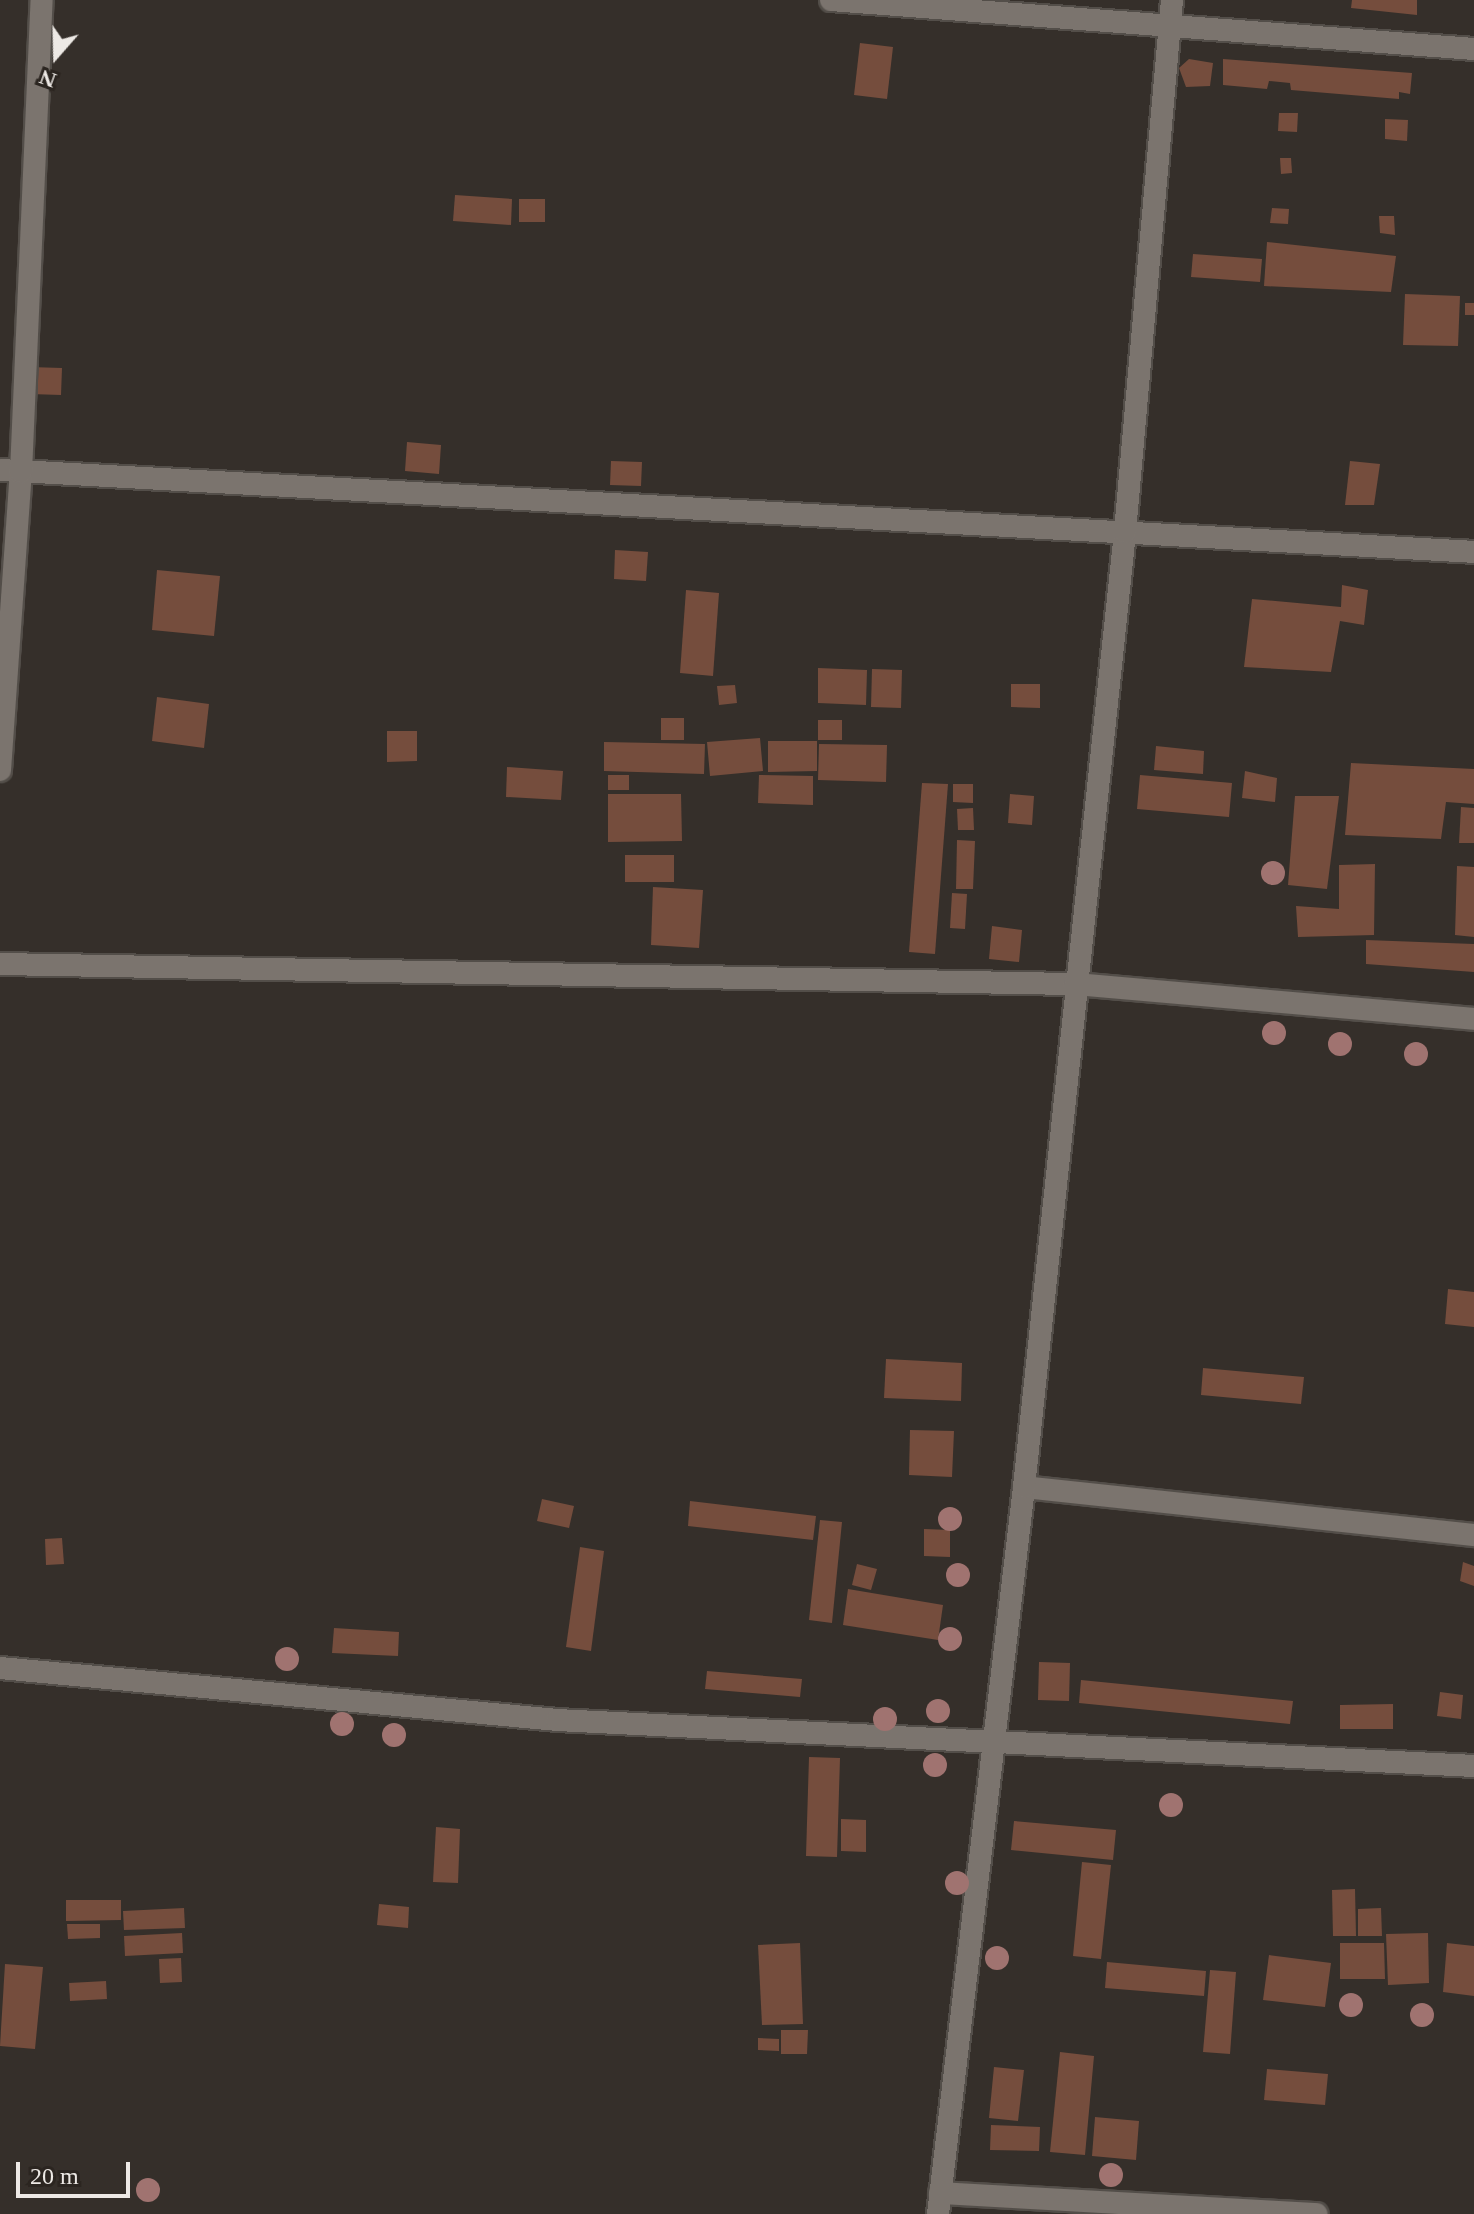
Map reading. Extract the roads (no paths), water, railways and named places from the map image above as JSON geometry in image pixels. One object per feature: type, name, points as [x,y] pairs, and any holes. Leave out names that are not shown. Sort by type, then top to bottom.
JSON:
[{"type":"street","points":[[0,770],[10,471],[42,0]]},
{"type":"street","points":[[831,0],[1474,49]]},
{"type":"street","points":[[1172,0],[1125,532],[1024,1487],[939,2203],[1316,2214]]},
{"type":"street","points":[[10,471],[1474,552]]},
{"type":"street","points":[[0,964],[1075,984],[1474,1019]]},
{"type":"street","points":[[1024,1487],[1474,1535]]},
{"type":"street","points":[[0,1668],[557,1720],[1474,1766]]}]
